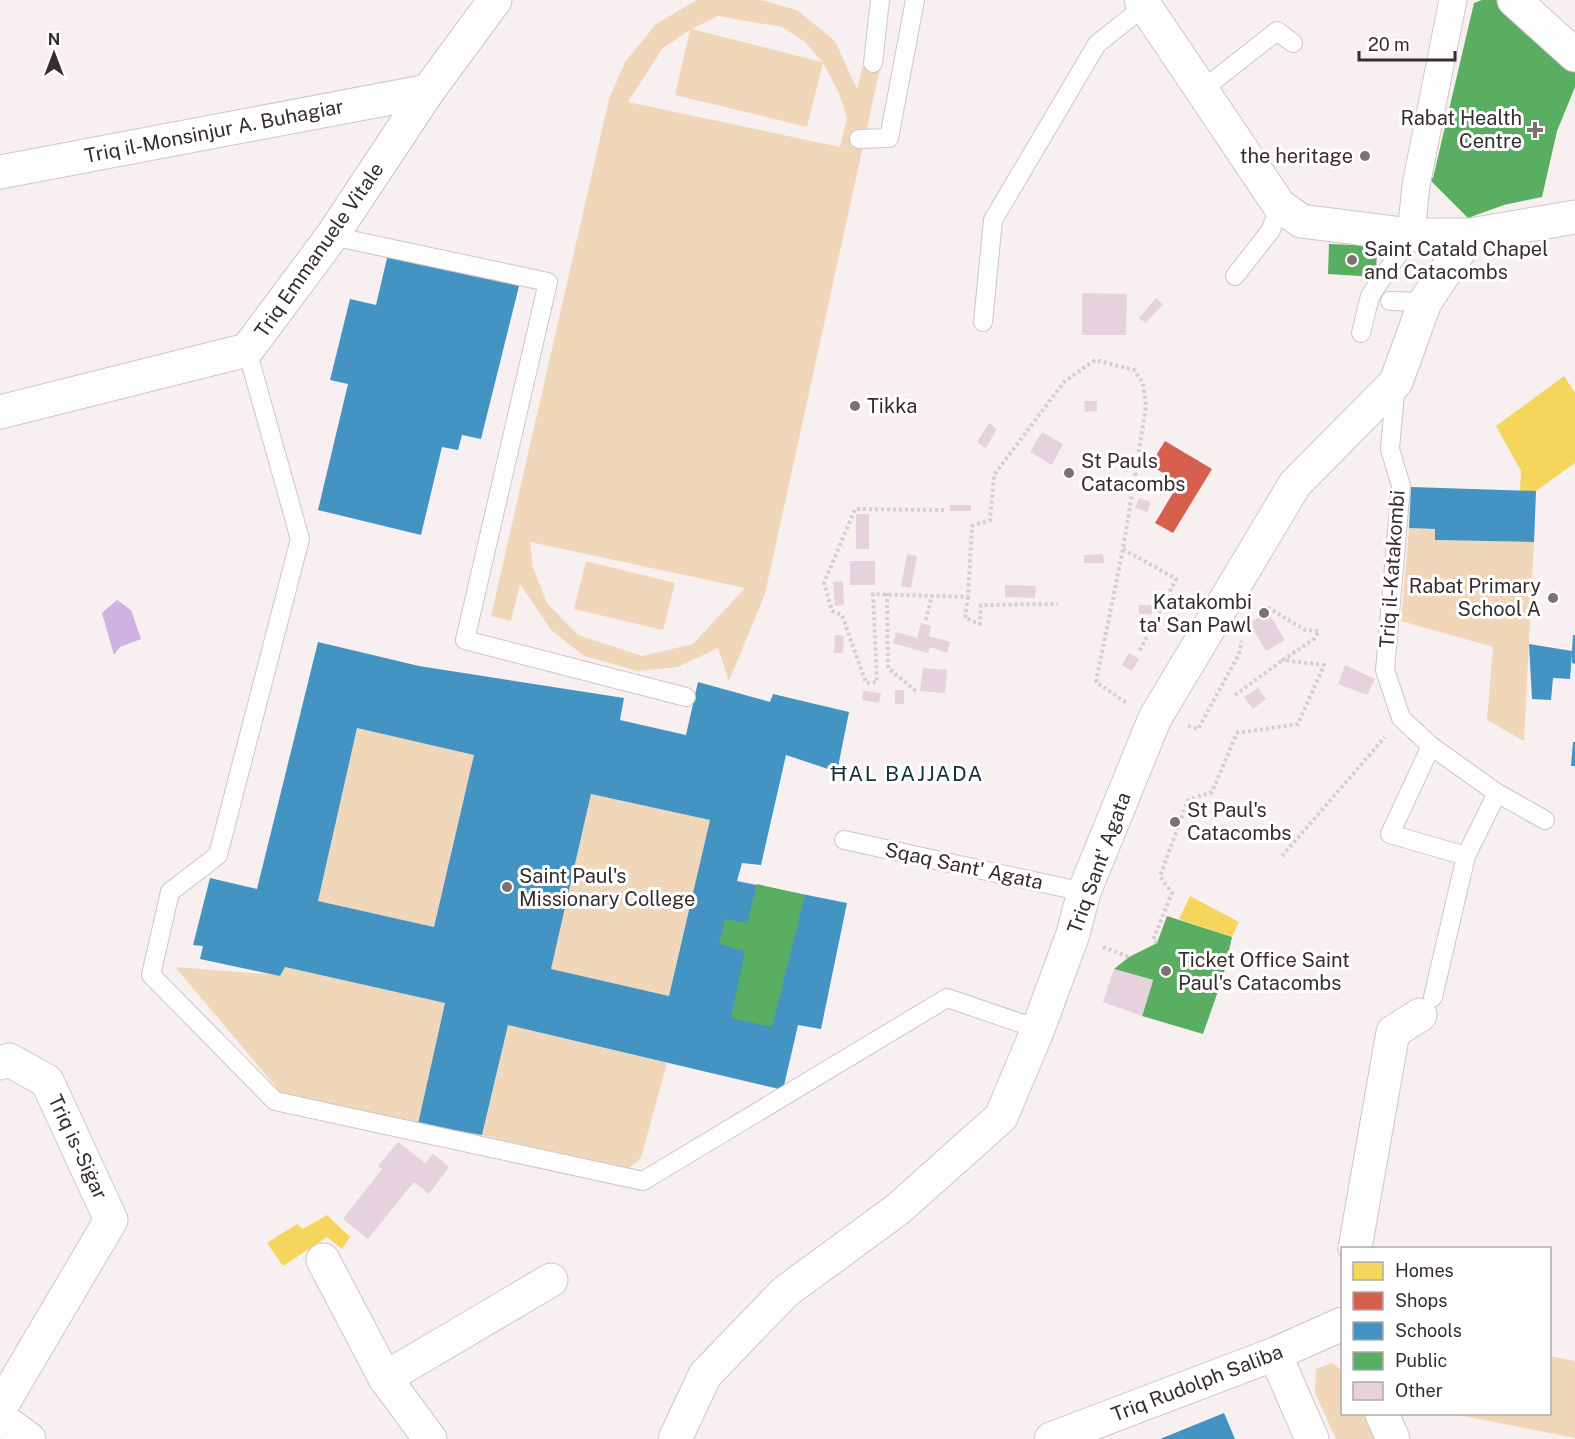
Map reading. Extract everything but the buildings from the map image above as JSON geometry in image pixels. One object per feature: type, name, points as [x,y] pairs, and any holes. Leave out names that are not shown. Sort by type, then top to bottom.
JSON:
[{"type":"street","name":"Triq Emmanuele Vitale","points":[[0,412],[247,350],[332,236],[428,91],[495,0]]},
{"type":"street","points":[[1410,235],[1416,185],[1453,0]]},
{"type":"street","points":[[1514,0],[1575,55]]},
{"type":"street","points":[[1143,3],[1279,206],[1301,221],[1410,235],[1470,235],[1575,217]]},
{"type":"street","name":"Triq il-Monsinjur A. Buhagiar","points":[[0,172],[428,91]]},
{"type":"street","name":"Triq Sant' Agata","points":[[675,1439],[705,1375],[785,1292],[898,1209],[1001,1117],[1038,1029],[1072,934],[1084,892],[1155,718],[1295,484],[1396,382],[1425,302],[1470,235]]},
{"type":"street","points":[[1355,1247],[1393,1032],[1426,1006]]},
{"type":"street","name":"Triq is-Siġar","points":[[0,1408],[111,1220],[47,1081],[4,1062]]},
{"type":"street","points":[[323,1260],[385,1378],[430,1439]]},
{"type":"street","points":[[385,1378],[551,1280]]},
{"type":"street","name":"Triq Rudolph Saliba","points":[[1051,1439],[1275,1354],[1341,1324]]},
{"type":"street","points":[[1275,1354],[1312,1439]]},
{"type":"street","points":[[1383,1415],[1393,1439]]},
{"type":"street","points":[[0,1418],[30,1439]]},
{"type":"lane","points":[[873,63],[879,0]]},
{"type":"lane","points":[[860,139],[889,138],[915,0]]},
{"type":"lane","points":[[983,322],[993,220],[1097,44],[1143,3]]},
{"type":"lane","points":[[1202,90],[1277,31],[1293,43]]},
{"type":"lane","points":[[1235,276],[1271,230],[1279,206]]},
{"type":"lane","points":[[1361,333],[1370,296],[1410,235]]},
{"type":"lane","points":[[332,236],[548,282],[465,640],[686,697]]},
{"type":"lane","points":[[1390,301],[1425,302]]},
{"type":"lane","points":[[247,350],[300,539],[218,855],[170,892],[151,975],[275,1101],[643,1180],[947,998],[1038,1029]]},
{"type":"lane","name":"Triq il-Katakombi","points":[[1396,382],[1390,449],[1401,486],[1385,670],[1401,718],[1431,746],[1497,793],[1545,820]]},
{"type":"lane","points":[[1431,746],[1390,834],[1466,855]]},
{"type":"lane","points":[[1426,1006],[1466,855],[1497,793]]},
{"type":"lane","name":"Sqaq Sant' Agata","points":[[844,840],[1084,892]]},
{"type":"path","points":[[1058,604],[981,605],[980,624],[965,618],[972,526],[990,520],[994,475],[1064,382],[1095,360],[1134,370],[1143,383],[1145,415],[1123,549],[1096,682],[1135,708]]},
{"type":"path","points":[[944,510],[855,509],[825,583],[832,611],[842,615],[866,683],[877,682],[873,594],[968,597]]},
{"type":"path","points":[[1123,549],[1176,579],[1139,652]]},
{"type":"path","points":[[887,593],[888,668],[916,692]]},
{"type":"path","points":[[926,620],[932,595]]},
{"type":"path","points":[[1235,695],[1314,639],[1319,631],[1305,630],[1267,607],[1252,620]]},
{"type":"path","points":[[1182,725],[1198,729],[1239,654],[1243,635]]},
{"type":"path","points":[[1157,943],[1152,940],[1172,893],[1160,876],[1188,800],[1212,792],[1237,733],[1298,724],[1324,665],[1283,660]]},
{"type":"path","points":[[1282,855],[1401,718]]},
{"type":"shaded area","points":[[697,0],[761,0],[797,10],[835,41],[857,89],[864,62],[881,64],[765,594],[729,681],[718,648],[678,667],[638,671],[584,656],[551,630],[520,584],[511,621],[491,616],[609,99],[625,62],[656,24]],"holes":[[[718,16],[782,27],[805,42],[822,62],[692,29]],[[690,30],[675,95],[807,127],[823,63],[838,91],[847,117],[840,147],[628,102],[663,48]],[[530,542],[745,588],[693,644],[642,656],[578,635],[547,603],[533,568]]]},
{"type":"shaded area","points":[[1409,528],[1435,529],[1435,540],[1534,542],[1524,741],[1487,720],[1493,647],[1401,621]]},
{"type":"shaded area","points":[[586,561],[675,583],[663,630],[574,609]]},
{"type":"shaded area","points":[[117,600],[131,610],[141,639],[120,647],[114,655],[102,613]]},
{"type":"shaded area","points":[[357,728],[474,755],[434,927],[318,901]]},
{"type":"shaded area","points":[[591,794],[710,820],[669,996],[551,969]]},
{"type":"shaded area","points":[[175,967],[280,975],[285,967],[445,1003],[418,1124],[282,1094]]},
{"type":"shaded area","points":[[508,1025],[667,1063],[641,1158],[627,1170],[482,1135]]},
{"type":"shaded area","points":[[1551,1356],[1575,1361],[1575,1438],[1458,1415],[1551,1415]]},
{"type":"shaded area","points":[[1332,1363],[1341,1370],[1341,1415],[1367,1415],[1378,1439],[1336,1439],[1315,1393],[1316,1369]]},
{"type":"place","name":"Rabat Health Centre","points":[[1535,130]]},
{"type":"place","name":"the heritage","points":[[1365,156]]},
{"type":"place","name":"Saint Catald Chapel and Catacombs","points":[[1352,260]]},
{"type":"place","name":"Tikka","points":[[855,406]]},
{"type":"place","name":"St Pauls Catacombs","points":[[1069,473]]},
{"type":"place","name":"Rabat Primary School A","points":[[1553,598]]},
{"type":"place","name":"Katakombi ta' San Pawl","points":[[1264,613]]},
{"type":"place","name":"St Paul's Catacombs","points":[[1175,822]]},
{"type":"place","name":"Saint Paul's Missionary College","points":[[507,887]]},
{"type":"place","name":"Ticket Office Saint Paul's Catacombs","points":[[1166,971]]},
{"type":"district","name":"ĦAL BAJJADA","points":[[907,774]]}]
